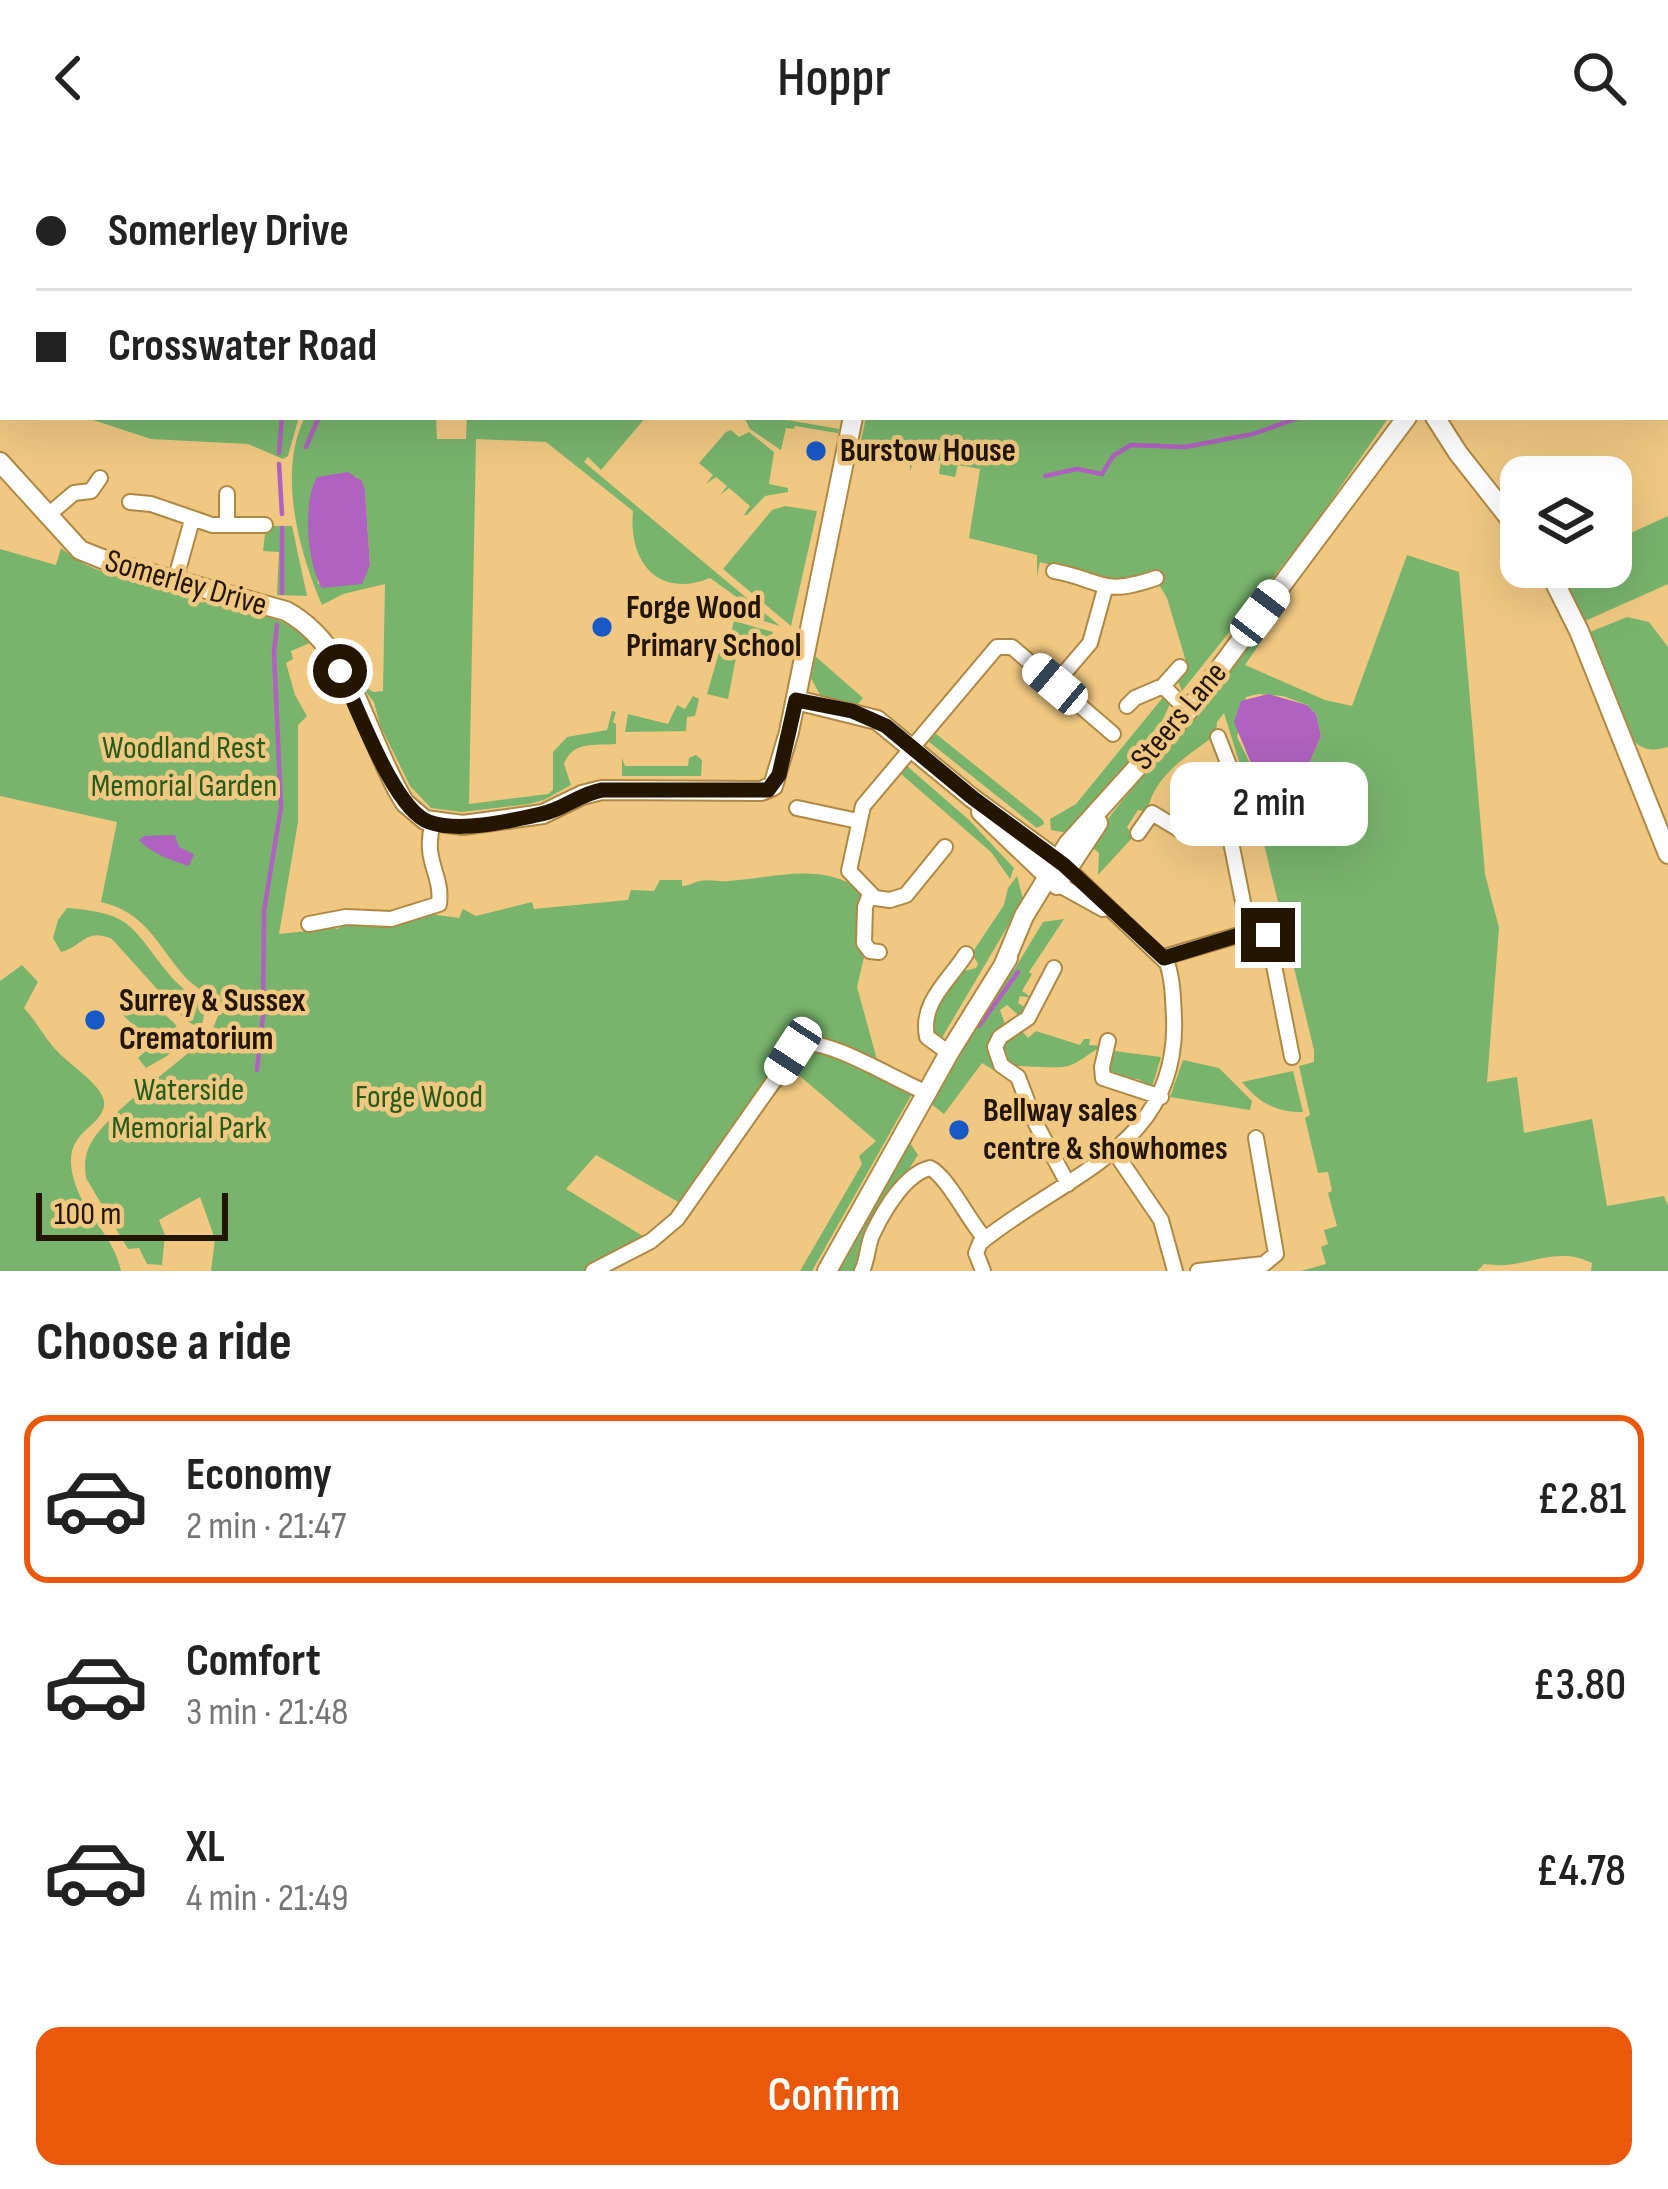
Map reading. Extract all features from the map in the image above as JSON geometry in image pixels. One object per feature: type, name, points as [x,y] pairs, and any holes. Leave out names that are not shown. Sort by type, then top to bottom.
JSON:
[{"type":"street","points":[[309,924],[346,917],[384,920],[439,904],[441,895],[428,858],[433,824],[463,825],[543,814],[602,790],[768,790],[779,775],[852,420]]},
{"type":"street","name":"Steers Lane","points":[[827,1271],[1058,872],[1123,783],[1188,711],[1405,420]]},
{"type":"street","points":[[1374,461],[1402,434],[1428,420]]},
{"type":"street","points":[[1435,420],[1500,505]]},
{"type":"street","points":[[1449,420],[1483,482]]},
{"type":"street","name":"Somerley Drive","points":[[0,462],[80,550],[286,611],[317,631],[399,794],[417,816],[433,824]]},
{"type":"street","points":[[48,515],[72,494],[91,490],[100,478]]},
{"type":"street","points":[[226,524],[227,494]]},
{"type":"street","points":[[130,502],[192,520],[265,525]]},
{"type":"street","points":[[175,580],[192,520]]},
{"type":"street","points":[[1054,571],[1082,576],[1105,589],[1124,589],[1156,578]]},
{"type":"street","points":[[1558,588],[1668,854]]},
{"type":"street","points":[[1055,684],[1090,644],[1105,589]]},
{"type":"street","points":[[945,847],[902,898],[880,900],[849,872],[865,802],[1000,646],[1012,647],[1113,734]]},
{"type":"street","points":[[1127,706],[1163,686],[1180,667]]},
{"type":"street","points":[[1163,686],[1188,711]]},
{"type":"street","points":[[796,700],[867,715],[911,747],[1058,872],[1124,919],[1164,958],[1171,974],[1174,1033],[1171,1066],[1161,1097],[1114,1151],[985,1239],[976,1253],[983,1271]]},
{"type":"street","points":[[1218,736],[1238,790],[1229,832],[1249,932]]},
{"type":"street","points":[[797,808],[858,821]]},
{"type":"street","points":[[1138,833],[1152,813],[1190,836],[1229,832]]},
{"type":"street","points":[[870,894],[864,943],[870,951],[879,952]]},
{"type":"street","points":[[1164,958],[1249,932],[1274,934],[1292,1057]]},
{"type":"street","points":[[950,1053],[927,1037],[926,1018],[934,996],[966,954]]},
{"type":"street","points":[[1054,968],[1028,1018],[1000,1037],[995,1047],[1000,1065],[1020,1081],[1036,1124],[1068,1184]]},
{"type":"street","points":[[593,1271],[651,1240],[676,1219],[805,1041],[928,1093]]},
{"type":"street","points":[[1108,1041],[1103,1078],[1161,1097]]},
{"type":"street","points":[[1198,1271],[1264,1264],[1276,1253],[1256,1138]]},
{"type":"street","points":[[1114,1151],[1161,1220],[1175,1271]]},
{"type":"street","points":[[862,1271],[874,1232],[906,1180],[923,1169],[941,1175],[985,1239]]},
{"type":"green space","points":[[93,420],[298,420],[283,459],[248,444],[151,439]]},
{"type":"green space","points":[[304,420],[436,420],[437,439],[466,439],[467,420],[643,420],[601,470],[588,457],[584,462],[780,626],[735,612],[738,598],[710,578],[675,584],[650,572],[636,546],[633,511],[546,442],[476,439],[469,804],[548,794],[553,790],[553,752],[567,737],[607,730],[612,711],[616,712],[616,744],[573,751],[564,764],[571,785],[544,800],[462,812],[431,808],[410,786],[365,691],[366,687],[383,691],[385,584],[343,594],[322,605],[299,537],[293,462]],"holes":[[[356,476],[365,492],[370,565],[318,584],[309,508]]]},
{"type":"green space","points":[[746,420],[787,420],[839,429],[838,433],[786,428],[781,450],[750,429]]},
{"type":"green space","points":[[865,420],[1387,420],[1307,535],[1182,691],[1176,677],[1188,668],[1158,583],[1114,582],[1040,562],[1037,576],[1037,555],[969,538],[980,469],[958,465],[955,477],[939,474],[941,461],[916,456],[910,471],[910,455],[861,441]]},
{"type":"green space","points":[[731,430],[739,437],[749,432],[774,452],[769,484],[788,488],[788,492],[765,496],[747,515],[750,506],[729,488],[720,495],[727,486],[716,477],[706,484],[713,475],[699,463]]},
{"type":"green space","points":[[785,506],[817,511],[791,626],[723,569],[772,510]]},
{"type":"green space","points":[[1668,516],[1668,584],[1585,621],[1568,588],[1632,588],[1632,532]]},
{"type":"green space","points":[[266,526],[292,526],[307,596],[277,595],[279,552],[263,551]]},
{"type":"green space","name":"Forge Wood","points":[[61,548],[104,572],[158,583],[199,602],[228,602],[254,609],[312,642],[291,651],[293,659],[286,663],[307,716],[298,725],[298,822],[279,934],[324,925],[338,929],[342,923],[390,927],[430,914],[459,918],[463,909],[476,916],[532,902],[534,909],[628,900],[631,890],[654,891],[660,880],[682,880],[682,886],[703,880],[815,874],[831,876],[861,891],[857,941],[865,953],[857,987],[879,1067],[913,1092],[812,1271],[800,1271],[862,1164],[859,1156],[876,1141],[794,1071],[687,1207],[596,1155],[566,1189],[651,1241],[593,1271],[211,1271],[215,1239],[200,1197],[159,1220],[165,1235],[162,1265],[147,1264],[139,1248],[128,1249],[86,1178],[88,1150],[115,1115],[211,1033],[218,1016],[215,1001],[185,977],[140,922],[101,902],[117,822],[0,796],[0,549],[56,565]]},
{"type":"green space","points":[[1407,555],[1459,572],[1485,874],[1499,928],[1487,1082],[1517,1077],[1524,1133],[1592,1119],[1607,1206],[1664,1196],[1668,1271],[1591,1271],[1592,1263],[1564,1256],[1484,1264],[1477,1271],[1301,1271],[1326,1264],[1321,1247],[1328,1244],[1324,1230],[1337,1226],[1328,1172],[1318,1173],[1305,1118],[1310,1115],[1299,1066],[1314,1062],[1314,1050],[1262,836],[1224,713],[1216,735],[1164,777],[1147,812],[1138,810],[1127,827],[1133,837],[1098,875],[1099,853],[1088,844],[1273,610],[1285,607],[1245,665],[1325,700],[1352,706]],"holes":[[[1283,696],[1316,714],[1321,736],[1286,817],[1259,815],[1255,773],[1237,737],[1246,697]]]},
{"type":"green space","points":[[1627,617],[1649,622],[1668,647],[1668,747],[1650,749],[1634,741],[1590,632]]},
{"type":"green space","points":[[734,621],[773,632],[770,640],[740,637],[728,699],[707,694],[725,632],[731,633]]},
{"type":"green space","points":[[815,656],[863,698],[857,705],[820,695],[811,678]]},
{"type":"green space","points":[[693,696],[699,699],[695,716],[687,717],[686,731],[625,732],[628,714],[668,724],[677,705],[685,709]]},
{"type":"green space","points":[[1164,696],[1171,702],[1162,721],[1068,833],[1051,830],[1050,819],[1076,804]]},
{"type":"green space","points":[[935,733],[1044,824],[1037,828],[928,741]]},
{"type":"green space","points":[[696,755],[702,760],[701,776],[622,776],[622,758],[625,766],[688,766],[689,758]]},
{"type":"green space","points":[[907,766],[969,820],[1014,868],[1010,879],[991,852],[901,774]]},
{"type":"green space","points":[[1017,876],[1023,899],[940,1041],[932,1034],[934,1010],[961,972],[976,968],[972,953]]},
{"type":"green space","points":[[67,908],[106,914],[129,926],[173,979],[206,1006],[202,1025],[185,1020],[112,939],[96,935],[61,952],[53,938]]},
{"type":"green space","points":[[1064,919],[1029,972],[1022,991],[1032,998],[1020,996],[1018,1003],[1026,1008],[1024,1014],[1007,1005],[1000,1010],[1005,1024],[989,1042],[995,1071],[982,1063],[944,1114],[930,1103],[1009,968],[1014,970],[1043,922]]},
{"type":"green space","points":[[22,965],[38,982],[24,1008],[53,1047],[104,1099],[101,1114],[76,1142],[71,1164],[78,1192],[121,1271],[0,1271],[0,981]]},
{"type":"green space","points":[[125,987],[139,990],[176,1025],[175,1048],[146,1068],[138,1058],[148,1049],[122,1014],[120,998]]},
{"type":"green space","points":[[1022,1031],[1028,1038],[1036,1031],[1080,1045],[1090,1039],[1089,1045],[1103,1046],[1064,1067],[1006,1065],[1002,1046]]},
{"type":"green space","points":[[1114,1051],[1161,1057],[1152,1087],[1138,1079],[1111,1078],[1106,1068]]},
{"type":"green space","points":[[1183,1060],[1219,1068],[1252,1101],[1250,1110],[1170,1097]]},
{"type":"green space","points":[[1293,1071],[1303,1112],[1269,1105],[1242,1082]]},
{"type":"green space","points":[[908,1140],[918,1155],[867,1234],[858,1271],[833,1271]]},
{"type":"shaded area","points":[[348,472],[362,481],[365,491],[370,565],[362,584],[322,588],[308,533],[312,488],[317,477]]},
{"type":"shaded area","points":[[1268,694],[1307,705],[1316,714],[1321,736],[1286,817],[1273,827],[1260,819],[1255,773],[1234,722],[1241,701]]},
{"type":"shaded area","points":[[175,835],[179,847],[194,854],[189,866],[156,853],[139,840],[144,836]]},
{"type":"waterway","points":[[279,453],[282,420]]},
{"type":"waterway","points":[[306,447],[318,420]]},
{"type":"waterway","points":[[1045,476],[1077,469],[1102,474],[1113,456],[1131,445],[1185,447],[1253,434],[1293,420]]},
{"type":"waterway","points":[[279,464],[282,514]]},
{"type":"waterway","points":[[282,528],[282,593]]},
{"type":"waterway","points":[[257,1070],[263,1016],[264,911],[281,807],[277,625]]},
{"type":"waterway","points":[[979,1026],[1018,972]]},
{"type":"place","name":"Burstow House","points":[[816,451]]},
{"type":"place","name":"Forge Wood Primary School","points":[[602,627]]},
{"type":"place","name":"Surrey & Sussex Crematorium","points":[[95,1020]]},
{"type":"place","name":"Bellway sales centre & showhomes","points":[[959,1130]]},
{"type":"route","points":[[340,671],[399,794],[417,816],[433,824],[463,825],[543,814],[602,790],[768,790],[779,775],[796,700],[852,711],[886,726],[1064,865],[1164,958],[1249,932],[1268,935]]},
{"type":"park label","name":"Woodland Rest Memorial Garden","points":[[184,767]]},
{"type":"park label","name":"Waterside Memorial Park","points":[[189,1109]]}]
